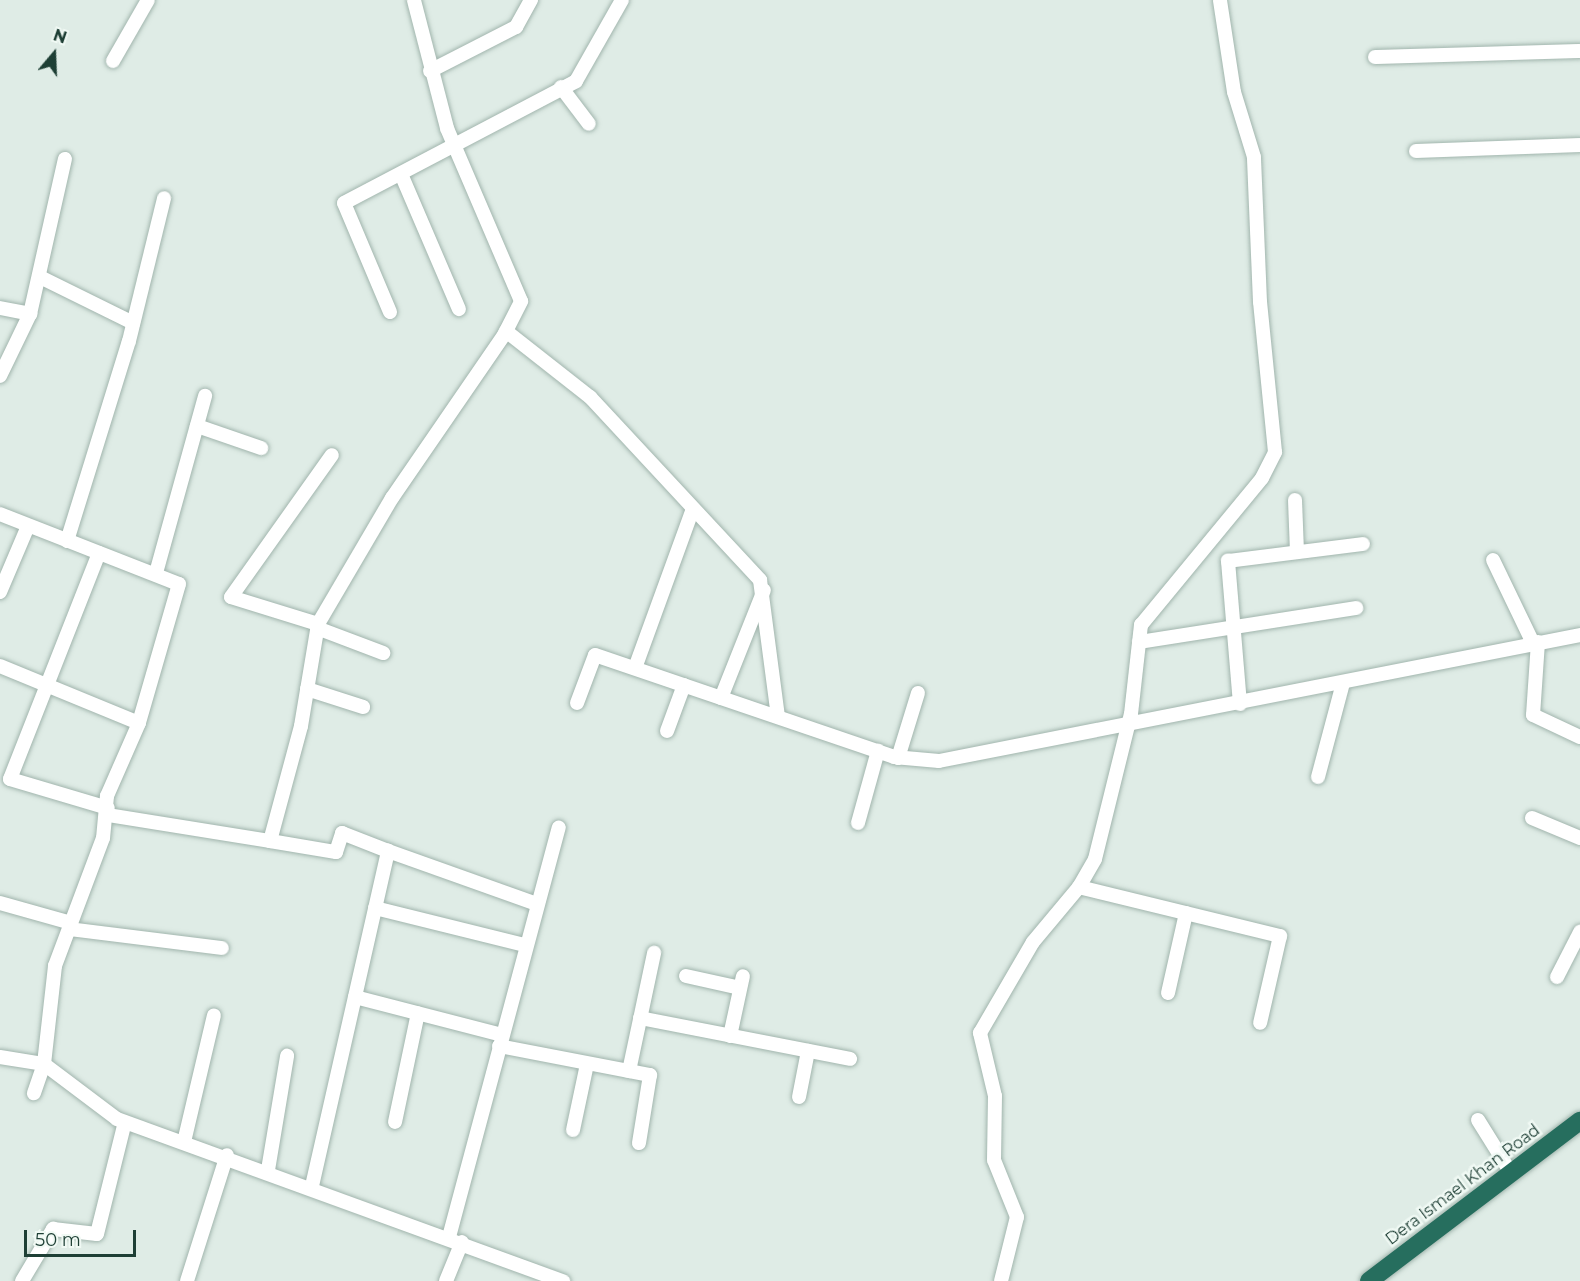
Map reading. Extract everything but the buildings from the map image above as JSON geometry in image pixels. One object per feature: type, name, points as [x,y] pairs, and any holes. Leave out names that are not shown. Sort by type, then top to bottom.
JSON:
[{"type":"highway","name":"Dera Ismael Khan Road","points":[[1369,1281],[1580,1121]]},
{"type":"street","points":[[113,61],[148,0]]},
{"type":"street","points":[[270,841],[307,689],[318,626],[392,498],[506,331],[521,301],[456,147],[430,71],[414,0]]},
{"type":"street","points":[[430,71],[516,27],[531,0]]},
{"type":"street","points":[[390,312],[344,203],[456,147],[561,87],[576,81],[622,0]]},
{"type":"street","points":[[1001,1281],[1017,1217],[994,1160],[995,1096],[981,1033],[1033,942],[1079,887],[1104,835],[1125,726],[1135,693],[1139,642],[1145,616],[1262,478],[1275,452],[1260,303],[1254,157],[1234,92],[1221,0]]},
{"type":"street","points":[[1375,57],[1580,51]]},
{"type":"street","points":[[561,87],[589,124]]},
{"type":"street","points":[[1416,151],[1580,145]]},
{"type":"street","points":[[0,376],[30,314],[40,278],[65,159]]},
{"type":"street","points":[[401,174],[459,309]]},
{"type":"street","points":[[67,542],[134,323],[164,198]]},
{"type":"street","points":[[40,278],[134,323]]},
{"type":"street","points":[[0,308],[30,314]]},
{"type":"street","points":[[506,331],[590,397],[764,590],[778,717]]},
{"type":"street","points":[[156,573],[205,396]]},
{"type":"street","points":[[197,426],[261,448]]},
{"type":"street","points":[[332,455],[231,597],[318,626],[383,654]]},
{"type":"street","points":[[1295,500],[1297,552]]},
{"type":"street","points":[[635,668],[693,509]]},
{"type":"street","points":[[0,514],[67,542],[156,573],[178,584],[139,723],[107,796],[108,812],[70,926],[46,1014],[44,1064],[34,1093]]},
{"type":"street","points":[[0,592],[28,526]]},
{"type":"street","points":[[1240,704],[1227,561],[1363,544]]},
{"type":"street","points":[[99,553],[44,684],[10,779],[108,812],[336,852],[342,832],[388,851],[537,904]]},
{"type":"street","points":[[1493,560],[1535,643],[1533,715],[1580,737]]},
{"type":"street","points":[[721,698],[764,590]]},
{"type":"street","points":[[1139,642],[1356,608]]},
{"type":"street","points":[[577,703],[595,655],[898,758],[939,761],[1240,704],[1580,635]]},
{"type":"street","points":[[0,666],[139,723]]},
{"type":"street","points":[[1318,777],[1343,683]]},
{"type":"street","points":[[667,731],[684,685]]},
{"type":"street","points":[[307,689],[363,707]]},
{"type":"street","points":[[898,758],[918,693]]},
{"type":"street","points":[[858,823],[878,751]]},
{"type":"street","points":[[1532,818],[1580,838]]},
{"type":"street","points":[[446,1281],[501,1041],[525,945],[559,827]]},
{"type":"street","points":[[312,1186],[388,851]]},
{"type":"street","points":[[1079,887],[1280,936],[1260,1023]]},
{"type":"street","points":[[0,903],[70,926],[222,948]]},
{"type":"street","points":[[375,908],[525,945]]},
{"type":"street","points":[[1168,993],[1186,913]]},
{"type":"street","points":[[1557,977],[1580,932]]},
{"type":"street","points":[[629,1071],[654,953]]},
{"type":"street","points":[[686,976],[742,982],[730,1036]]},
{"type":"street","points":[[355,997],[418,1013],[501,1041],[587,1064],[650,1075],[639,1143]]},
{"type":"street","points":[[395,1122],[418,1013]]},
{"type":"street","points":[[184,1142],[214,1015]]},
{"type":"street","points":[[640,1018],[850,1059]]},
{"type":"street","points":[[799,1097],[808,1051]]},
{"type":"street","points":[[268,1170],[287,1056]]},
{"type":"street","points":[[0,1057],[44,1064],[125,1122],[227,1155],[456,1239],[546,1278],[563,1281]]},
{"type":"street","points":[[573,1130],[587,1064]]},
{"type":"street","points":[[1478,1119],[1512,1173]]},
{"type":"street","points":[[22,1281],[53,1229],[97,1234],[125,1122]]},
{"type":"street","points":[[187,1281],[227,1155]]}]
